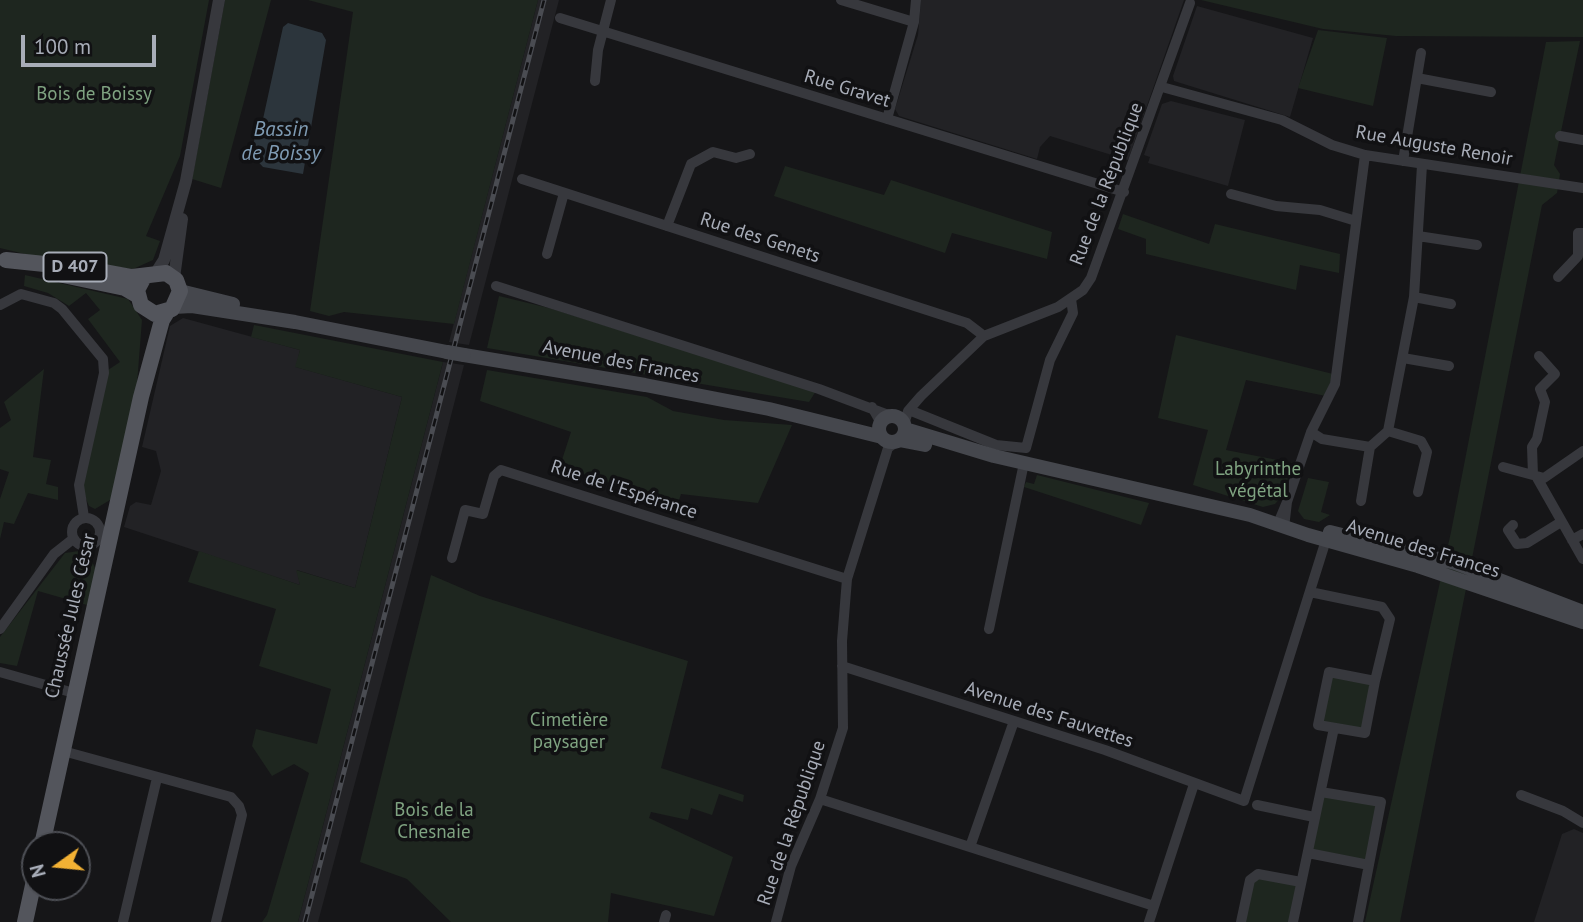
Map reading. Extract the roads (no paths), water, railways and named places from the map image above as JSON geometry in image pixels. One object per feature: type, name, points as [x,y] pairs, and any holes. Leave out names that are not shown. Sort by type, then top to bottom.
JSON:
[{"type":"main road","name":"D 407","points":[[3,260],[151,274]]},
{"type":"main road","name":"D 407","points":[[3,260],[44,272],[125,288],[137,296]]},
{"type":"main road","points":[[151,274],[177,285],[295,322],[191,306],[148,311],[137,296],[151,274]]},
{"type":"main road","name":"Chaussée Jules César","points":[[45,831],[141,397],[162,320],[171,309],[177,285]]},
{"type":"main road","name":"Chaussée Jules César","points":[[141,397],[150,326],[148,311]]},
{"type":"main road","name":"Avenue des Frances","points":[[295,322],[769,410],[894,428],[969,455],[1025,456],[1324,535],[1583,622]]},
{"type":"main road","name":"Avenue des Frances","points":[[1324,535],[1377,542],[1475,570],[1583,612]]},
{"type":"main road","points":[[25,922],[30,901]]},
{"type":"street","points":[[151,274],[164,260],[186,180],[219,0]]},
{"type":"street","points":[[595,81],[602,32],[611,0]]},
{"type":"street","points":[[841,0],[914,22]]},
{"type":"street","points":[[887,119],[914,22],[916,0]]},
{"type":"street","name":"Rue de la République","points":[[776,922],[796,851],[820,799],[843,728],[843,618],[847,579],[894,428],[942,373],[984,336],[1071,299],[1083,290],[1098,265],[1190,3]]},
{"type":"street","name":"Rue Gravet","points":[[561,18],[1124,192]]},
{"type":"street","points":[[1403,161],[1421,53]]},
{"type":"street","points":[[1417,78],[1491,92]]},
{"type":"street","name":"Rue Auguste Renoir","points":[[1162,87],[1282,120],[1332,145],[1365,155],[1583,188]]},
{"type":"street","points":[[1560,136],[1583,140]]},
{"type":"street","points":[[667,226],[691,164],[707,153],[736,158],[750,154]]},
{"type":"street","points":[[1282,523],[1311,432],[1335,384],[1365,155]]},
{"type":"street","points":[[1361,501],[1370,447],[1388,431],[1403,358],[1414,297],[1422,165]]},
{"type":"street","name":"Rue des Genets","points":[[522,179],[967,323],[984,336]]},
{"type":"street","points":[[177,285],[186,180]]},
{"type":"street","points":[[1236,192],[1276,206],[1320,210],[1356,221]]},
{"type":"street","points":[[547,254],[564,193]]},
{"type":"street","points":[[1558,277],[1578,256],[1578,233],[1583,233]]},
{"type":"street","points":[[1418,236],[1477,245]]},
{"type":"street","points":[[496,285],[872,407],[894,428]]},
{"type":"street","points":[[0,305],[12,296],[25,295],[62,309],[103,359],[104,373],[79,485],[85,517]]},
{"type":"street","points":[[1414,297],[1451,303]]},
{"type":"street","points":[[989,629],[1025,456],[1050,360],[1073,313],[1071,299]]},
{"type":"street","points":[[1539,356],[1555,373],[1540,389],[1545,402],[1537,439],[1532,447],[1534,475],[1583,559]]},
{"type":"street","points":[[1403,358],[1449,366]]},
{"type":"street","name":"Avenue des Frances","points":[[894,428],[996,445],[1025,456]]},
{"type":"street","points":[[1388,431],[1421,441],[1427,452],[1418,492]]},
{"type":"street","points":[[1311,432],[1322,439],[1370,447]]},
{"type":"street","points":[[1503,467],[1544,478],[1583,451]]},
{"type":"street","name":"Rue de l'Espérance","points":[[452,558],[465,510],[483,514],[494,476],[501,470],[847,579]]},
{"type":"street","points":[[96,522],[118,508]]},
{"type":"street","points":[[85,517],[96,522],[100,536],[90,546]]},
{"type":"street","points":[[85,517],[74,523],[71,531],[73,539],[78,544],[90,546],[104,563]]},
{"type":"street","points":[[1513,525],[1508,530],[1517,544],[1527,543],[1561,522]]},
{"type":"street","points":[[1572,540],[1583,534]]},
{"type":"street","points":[[1324,535],[1310,592],[1382,607],[1390,620],[1365,733],[1318,724],[1329,672],[1375,681]]},
{"type":"street","points":[[0,629],[54,554],[73,539]]},
{"type":"street","name":"Avenue des Fauvettes","points":[[842,666],[1014,721],[1244,801],[1310,592]]},
{"type":"street","points":[[0,672],[74,694]]},
{"type":"street","points":[[970,847],[1014,721]]},
{"type":"street","points":[[1293,922],[1334,728]]},
{"type":"street","points":[[63,751],[231,797],[239,806],[242,815],[216,922]]},
{"type":"street","points":[[123,922],[157,778]]},
{"type":"street","points":[[1149,922],[1194,783]]},
{"type":"street","points":[[1321,792],[1381,802],[1358,922]]},
{"type":"street","points":[[1521,795],[1563,811],[1583,823]]},
{"type":"street","points":[[820,799],[1154,906]]},
{"type":"street","points":[[1257,805],[1314,817]]},
{"type":"street","points":[[1308,853],[1369,864]]},
{"type":"street","points":[[1241,922],[1250,880],[1258,874],[1301,882]]},
{"type":"water","name":"Bassin de Boissy","points":[[288,23],[322,33],[326,40],[303,174],[263,167],[252,155],[257,122],[263,119],[283,27]]},
{"type":"railway","points":[[305,922],[544,0]]},
{"type":"park label","name":"Bois de Boissy","points":[[94,95]]},
{"type":"park label","name":"Labyrinthe végétal","points":[[1258,481]]},
{"type":"park label","name":"Cimetière paysager","points":[[569,732]]},
{"type":"park label","name":"Bois de la Chesnaie","points":[[434,822]]}]
